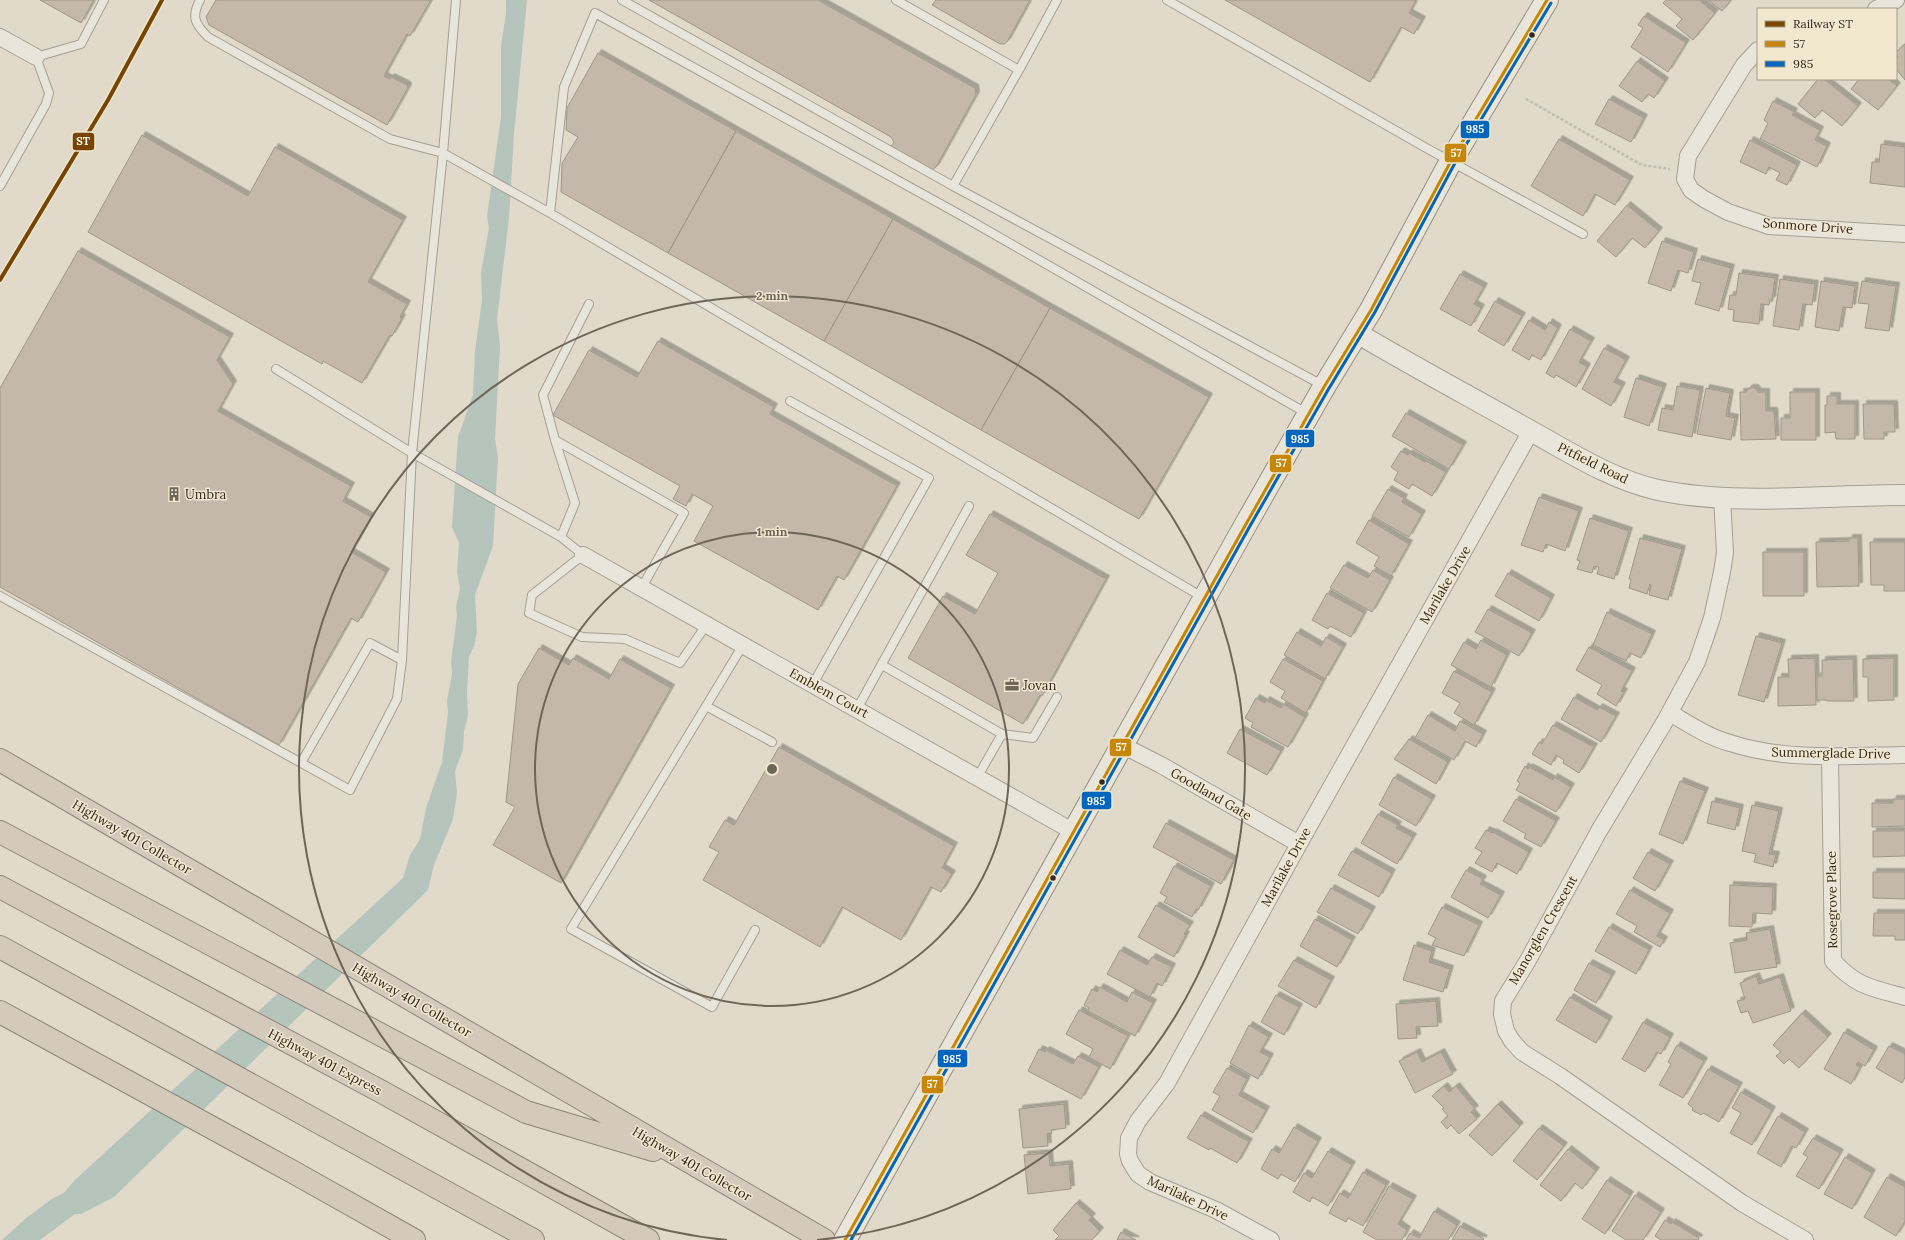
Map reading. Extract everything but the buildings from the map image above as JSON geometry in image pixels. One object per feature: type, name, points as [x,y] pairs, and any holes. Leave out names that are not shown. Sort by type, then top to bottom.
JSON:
[{"type":"highway","name":"Highway 401 Collector","points":[[0,760],[824,1240]]},
{"type":"highway","points":[[0,832],[526,1112],[686,1160]]},
{"type":"highway","name":"Highway 401 Express","points":[[0,888],[382,1092],[648,1240]]},
{"type":"highway","points":[[0,947],[533,1240]]},
{"type":"highway","points":[[0,1012],[286,1168],[414,1240]]},
{"type":"main road","points":[[845,1240],[1308,414],[1372,310],[1451,161],[1547,0]]},
{"type":"street","points":[[1878,8],[1896,0]]},
{"type":"street","points":[[0,37],[36,57]]},
{"type":"street","points":[[1685,170],[1688,156],[1744,65],[1757,51]]},
{"type":"street","name":"Sonmore Drive","points":[[1685,170],[1685,179],[1691,190],[1704,199],[1728,212],[1769,226],[1905,234]]},
{"type":"street","name":"Pitfield Road","points":[[1357,333],[1604,471],[1631,482],[1658,490],[1722,497],[1803,498],[1905,495]]},
{"type":"street","name":"Marilake Drive","points":[[1271,1240],[1216,1210],[1150,1182],[1138,1174],[1130,1161],[1128,1154],[1129,1138],[1138,1121],[1167,1083],[1298,844],[1531,431]]},
{"type":"street","name":"Manorglen Crescent","points":[[1722,497],[1725,553],[1714,611],[1697,662],[1670,713],[1599,831],[1527,962],[1502,1001],[1502,1014],[1506,1030],[1512,1041],[1522,1052],[1560,1076],[1742,1203],[1805,1240]]},
{"type":"street","name":"Emblem Court","points":[[583,555],[978,776],[1074,832]]},
{"type":"street","name":"Summerglade Drive","points":[[1670,713],[1700,731],[1735,745],[1776,754],[1830,756],[1905,755]]},
{"type":"street","name":"Goodland Gate","points":[[1122,745],[1161,765],[1298,844]]},
{"type":"street","name":"Rosegrove Place","points":[[1830,756],[1831,947],[1833,961],[1845,974],[1857,983],[1905,997]]},
{"type":"lane","points":[[0,186],[46,104],[49,93],[36,57],[81,44],[104,0]]},
{"type":"lane","points":[[200,0],[195,9],[196,24],[208,37],[390,139],[443,154],[536,204],[1205,598]]},
{"type":"lane","points":[[0,596],[350,790],[397,699],[402,660],[412,454],[443,154],[456,0]]},
{"type":"lane","points":[[622,0],[953,186],[1324,387]]},
{"type":"lane","points":[[896,0],[1019,70]]},
{"type":"lane","points":[[953,186],[1057,0]]},
{"type":"lane","points":[[1166,0],[1583,234]]},
{"type":"lane","points":[[550,213],[564,87],[595,13],[964,217],[1308,414]]},
{"type":"lane","points":[[561,537],[576,503],[554,440],[543,395],[589,304]]},
{"type":"lane","points":[[276,369],[412,454],[561,537],[583,555],[532,595],[529,613],[582,637],[625,639],[680,663],[707,624]]},
{"type":"lane","points":[[790,401],[929,478],[813,684]]},
{"type":"lane","points":[[554,440],[684,513],[642,587]]},
{"type":"lane","points":[[857,709],[969,506]]},
{"type":"lane","points":[[301,763],[370,643],[402,660]]},
{"type":"lane","points":[[743,645],[572,929],[712,1007],[755,930]]},
{"type":"lane","points":[[882,665],[1002,734],[1033,738],[1056,697]]},
{"type":"lane","points":[[706,706],[772,742]]},
{"type":"lane","points":[[978,776],[1002,734]]},
{"type":"path","points":[[1526,99],[1642,165],[1685,170]]},
{"type":"shaded area","points":[[506,0],[527,0],[514,134],[509,218],[497,319],[500,347],[495,439],[498,458],[493,546],[475,595],[477,632],[474,646],[469,657],[467,693],[468,716],[464,731],[463,750],[455,771],[457,793],[453,819],[434,865],[428,890],[114,1197],[81,1214],[75,1214],[40,1240],[2,1240],[25,1219],[53,1198],[64,1193],[75,1180],[403,878],[410,855],[420,839],[426,808],[442,762],[448,712],[447,700],[452,674],[451,661],[457,616],[456,607],[460,588],[457,572],[459,543],[452,527],[458,437],[473,395],[475,351],[482,300],[481,272],[489,228],[487,216],[501,117],[501,46],[506,13]]},
{"type":"rail line","name":"ST","points":[[0,280],[108,100],[162,0]]},
{"type":"transit line","name":"57","points":[[845,1240],[1246,524],[1324,387],[1371,310],[1451,161],[1547,0]]},
{"type":"transit line","name":"985","points":[[851,1240],[1250,526],[1328,390],[1375,312],[1455,163],[1551,3]]},
{"type":"place","name":"Umbra","points":[[174,494]]},
{"type":"place","name":"Jovan","points":[[1012,685]]}]
